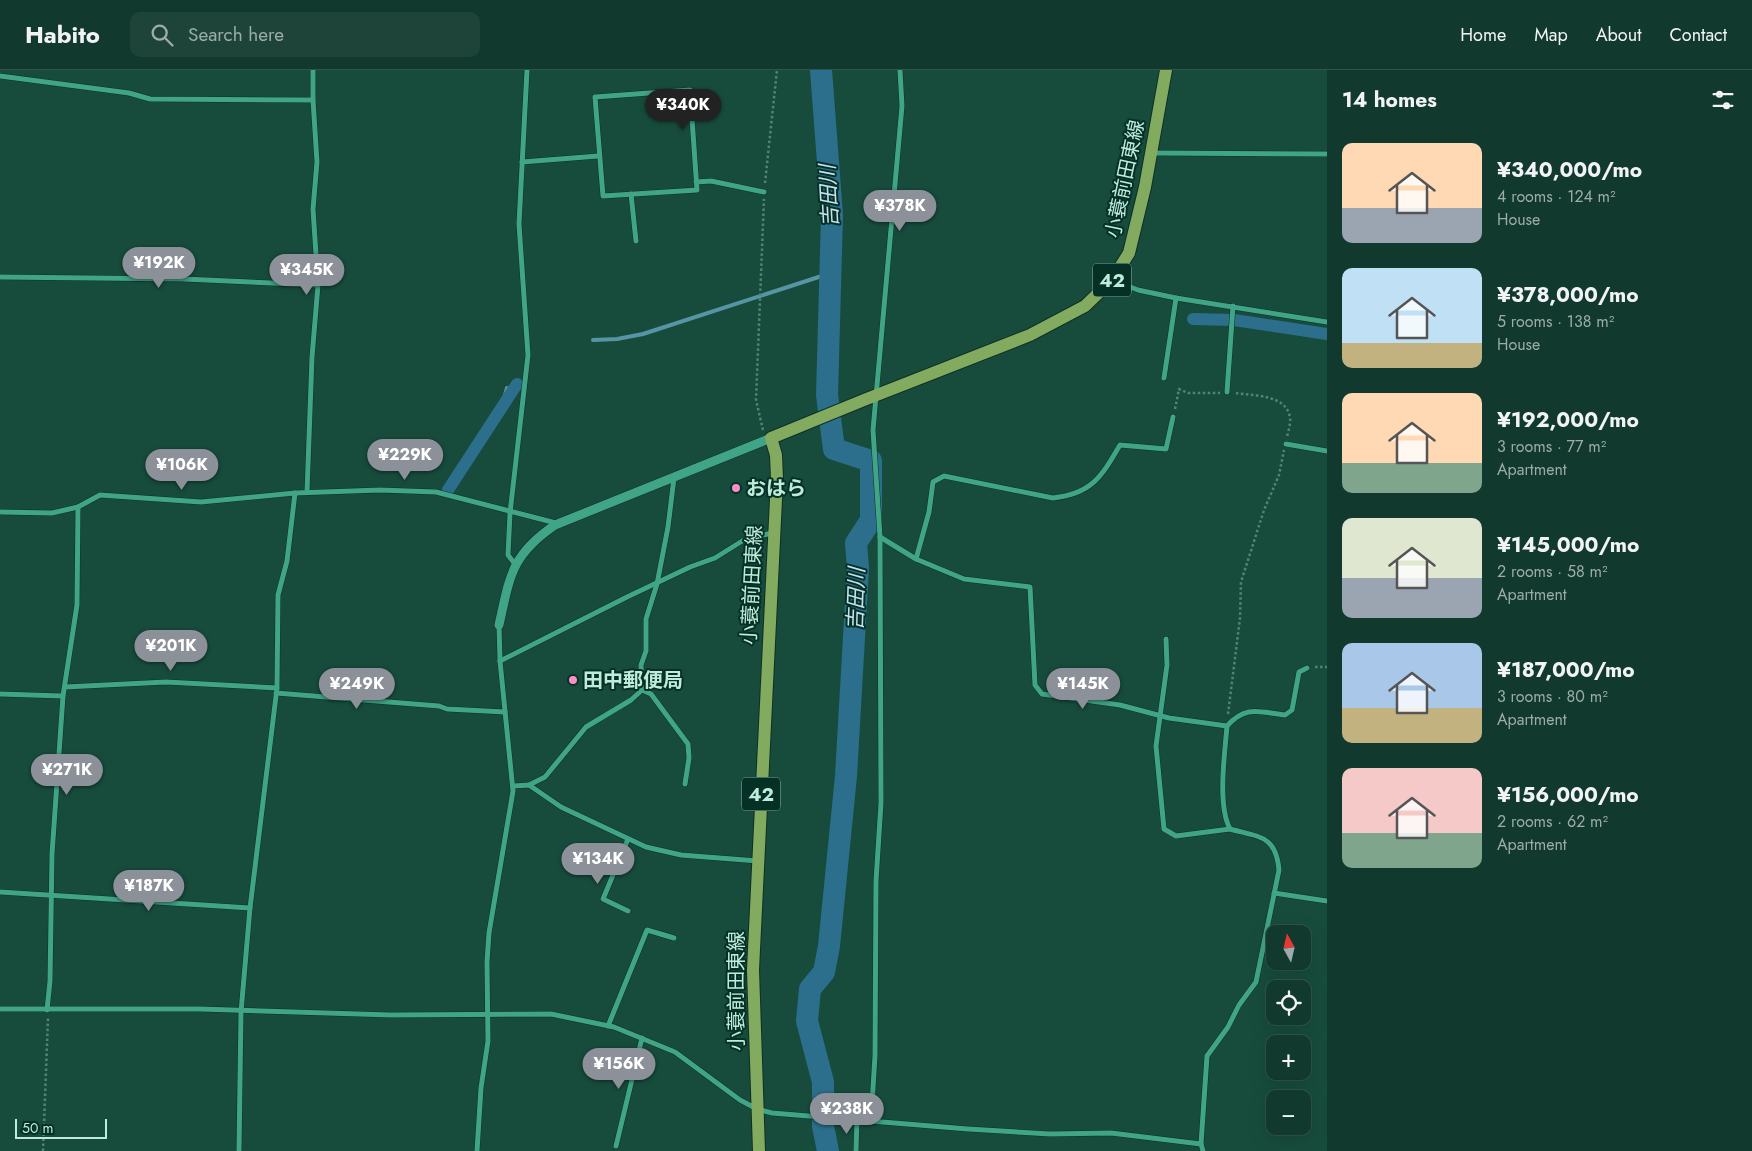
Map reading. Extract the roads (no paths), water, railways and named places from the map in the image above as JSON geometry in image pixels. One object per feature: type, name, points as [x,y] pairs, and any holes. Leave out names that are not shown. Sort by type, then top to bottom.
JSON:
[{"type":"main road","name":"小蓑前田東線","points":[[759,1151],[753,970],[777,479],[776,455],[769,440],[864,400],[1030,335],[1061,321],[1085,306],[1112,280],[1129,253],[1145,187],[1166,70]]},
{"type":"street","points":[[307,492],[312,356],[318,285],[313,209],[317,162],[313,100],[314,70]]},
{"type":"street","points":[[515,564],[508,554],[510,513],[528,355],[519,224],[527,70]]},
{"type":"street","points":[[871,1120],[875,1056],[876,881],[881,803],[880,537],[874,430],[902,106],[900,70]]},
{"type":"street","points":[[0,76],[130,93],[150,99],[313,100]]},
{"type":"street","points":[[690,90],[697,190],[603,196],[598,156],[595,97],[690,90]]},
{"type":"street","points":[[1150,153],[1327,154]]},
{"type":"street","points":[[522,162],[598,156]]},
{"type":"street","points":[[696,182],[711,180],[764,192]]},
{"type":"street","points":[[631,194],[636,241]]},
{"type":"street","points":[[0,277],[184,279],[318,285]]},
{"type":"street","points":[[1112,280],[1138,290],[1176,298],[1327,322]]},
{"type":"street","points":[[1164,378],[1176,298]]},
{"type":"street","points":[[1227,392],[1233,306]]},
{"type":"street","points":[[916,559],[929,512],[933,482],[944,476],[1053,498],[1067,496],[1083,489],[1103,475],[1120,445],[1166,449],[1173,417]]},
{"type":"street","points":[[477,1151],[481,1088],[488,1041],[489,932],[500,863],[509,822],[513,786],[500,661],[499,625],[507,586],[515,564],[527,547],[558,524],[769,440]]},
{"type":"street","points":[[1286,444],[1327,451]]},
{"type":"street","points":[[642,690],[641,665],[646,651],[646,619],[657,584],[668,527],[674,478]]},
{"type":"street","points":[[0,512],[52,513],[78,507],[100,495],[201,502],[307,492],[380,490],[436,492],[510,513],[558,524]]},
{"type":"street","points":[[239,1151],[241,1012],[250,908],[276,690],[278,595],[287,561],[295,493]]},
{"type":"street","points":[[47,1010],[50,981],[50,895],[63,696],[77,605],[78,507]]},
{"type":"street","points":[[500,661],[690,567],[715,558],[748,538],[774,533]]},
{"type":"street","points":[[880,537],[916,559],[964,579],[1030,587],[1035,685],[1042,694],[1120,705],[1159,715],[1226,726]]},
{"type":"street","points":[[1166,639],[1167,665],[1156,746],[1164,829],[1176,836],[1230,829],[1261,837],[1277,852],[1279,870],[1256,982],[1239,1004],[1228,1027],[1207,1056],[1201,1144],[1203,1151]]},
{"type":"street","points":[[1230,829],[1226,822],[1223,782],[1226,726],[1237,714],[1255,711],[1285,715],[1292,710],[1299,672],[1306,668]]},
{"type":"street","points":[[65,687],[166,682],[276,690],[439,706],[447,710],[505,712]]},
{"type":"street","points":[[642,690],[651,694],[688,744],[689,758],[685,784]]},
{"type":"street","points":[[513,786],[529,785],[545,777],[586,727],[631,700],[642,690]]},
{"type":"street","points":[[0,694],[63,696]]},
{"type":"street","points":[[529,785],[561,807],[628,839],[681,855],[758,861]]},
{"type":"street","points":[[628,839],[603,899],[628,910]]},
{"type":"street","points":[[0,892],[250,908]]},
{"type":"street","points":[[1274,894],[1327,901]]},
{"type":"street","points":[[608,1026],[647,930],[674,938]]},
{"type":"street","points":[[0,1009],[200,1009],[241,1012],[551,1014],[608,1026],[675,1052],[740,1100],[757,1108],[793,1115],[1050,1134],[1111,1133],[1201,1144]]},
{"type":"street","points":[[616,1146],[642,1038]]},
{"type":"street","points":[[855,1119],[856,1151]]},
{"type":"waterway","name":"吉田川","points":[[821,70],[832,215],[827,395],[834,449],[871,461],[871,520],[856,543],[858,568],[846,776],[829,946],[824,972],[810,989],[807,1021],[823,1082],[823,1126],[828,1151]]},
{"type":"waterway","points":[[593,340],[617,339],[643,334],[831,273]]},
{"type":"waterway","points":[[1193,319],[1234,320],[1327,334]]},
{"type":"waterway","points":[[448,490],[517,384]]},
{"type":"waterway","points":[[501,409],[507,388]]},
{"type":"place","name":"おはら","points":[[736,488]]},
{"type":"place","name":"田中郵便局","points":[[573,680]]}]
